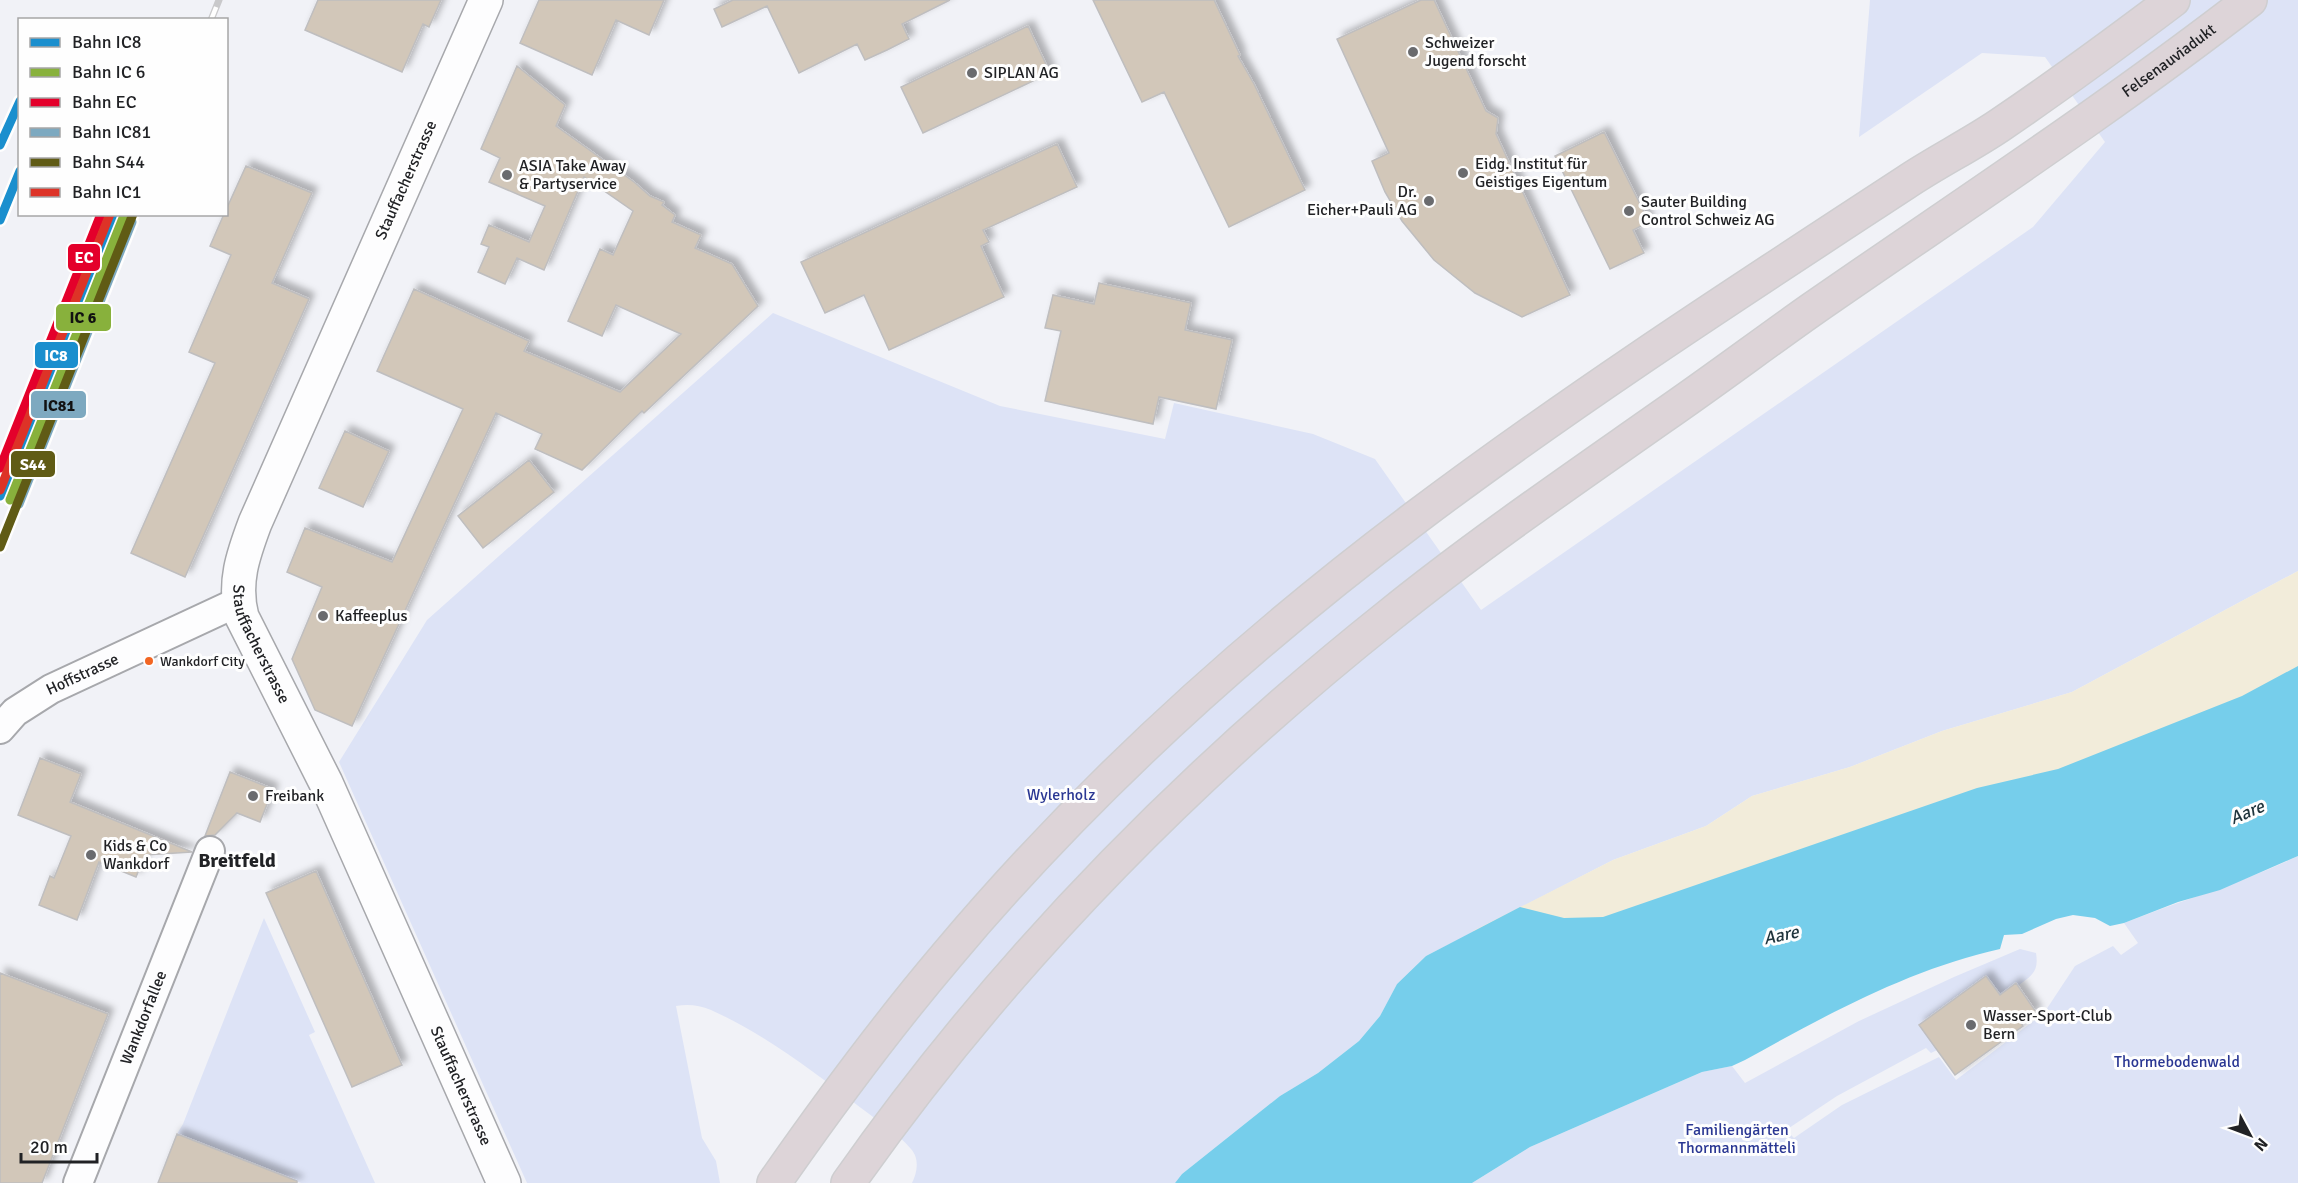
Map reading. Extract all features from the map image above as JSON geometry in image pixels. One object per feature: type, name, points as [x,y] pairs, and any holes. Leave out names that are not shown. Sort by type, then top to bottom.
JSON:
[{"type":"highway","points":[[774,1183],[822,1114],[906,1004],[950,951],[1050,841],[1101,789],[1250,651],[1416,517],[1636,362],[1911,179],[1995,128],[2173,0]]},
{"type":"highway","name":"Felsenauviadukt","points":[[848,1183],[946,1052],[1062,918],[1191,785],[1290,697],[1394,611],[1452,567],[1809,312],[2089,119],[2250,0]]},
{"type":"street","name":"Stauffacherstrasse","points":[[486,0],[255,523],[239,571],[238,603],[254,643],[326,783],[504,1183]]},
{"type":"street","name":"Hoffstrasse","points":[[0,729],[25,704],[51,689],[238,603]]},
{"type":"street","name":"Wankdorfallee","points":[[78,1183],[210,851]]},
{"type":"green space","name":"Wylerholz","points":[[1870,0],[2298,0],[2298,571],[2072,692],[1942,731],[1850,767],[1752,796],[1706,826],[1613,860],[1426,956],[1397,984],[1380,1016],[1359,1041],[1318,1073],[1280,1096],[1182,1174],[1175,1183],[912,1183],[916,1170],[916,1157],[894,1132],[770,1042],[711,1010],[689,1005],[676,1006],[702,1138],[716,1161],[720,1183],[527,1183],[339,762],[427,620],[773,313],[1000,406],[1165,439],[1174,403],[1313,434],[1375,459],[1481,610],[2033,227],[2105,142],[2045,57],[1982,53],[1859,137]]},
{"type":"green space","name":"Thormebodenwald","points":[[2298,856],[2298,1183],[1472,1183],[1530,1147],[1702,1072],[1732,1066],[1745,1083],[1859,1021],[1954,977],[2020,949],[2036,953],[2035,969],[2018,986],[2016,983],[2000,995],[1985,976],[1919,1024],[1937,1050],[1931,1053],[1926,1048],[1837,1096],[1786,1130],[1794,1138],[1842,1105],[1939,1057],[1956,1080],[2044,1013],[2075,966],[2113,946],[2121,955],[2138,943],[2124,923],[2234,883]]},
{"type":"green space","points":[[264,918],[315,1032],[309,1035],[375,1183],[301,1183],[177,1134],[183,1124]]},
{"type":"sand","points":[[2298,571],[2298,717],[1545,955],[1473,931],[1613,860],[1706,826],[1752,796],[1850,767],[1942,731],[2072,692]]},
{"type":"water","name":"Aare","points":[[2298,666],[2298,856],[2220,890],[2178,902],[2124,923],[2110,926],[2095,918],[2073,915],[2056,919],[2022,934],[2004,935],[2000,949],[1934,968],[1869,995],[1732,1066],[1702,1072],[1530,1147],[1472,1183],[1175,1183],[1182,1174],[1280,1096],[1318,1073],[1359,1041],[1380,1016],[1397,984],[1426,956],[1520,907],[1564,918],[1603,917],[1977,788],[2058,769],[2242,696]]},
{"type":"building","points":[[318,0],[441,0],[429,27],[423,24],[402,72],[305,30]]},
{"type":"building","points":[[539,0],[664,0],[649,35],[616,20],[592,75],[520,43]]},
{"type":"building","points":[[733,0],[950,0],[902,24],[909,39],[887,50],[865,60],[857,44],[799,73],[767,6],[722,27],[714,9]]},
{"type":"building","points":[[1093,0],[1214,0],[1240,55],[1238,56],[1305,190],[1229,227],[1164,92],[1142,102]]},
{"type":"building","points":[[1421,0],[1434,0],[1486,111],[1498,118],[1496,134],[1570,295],[1522,317],[1475,293],[1434,260],[1402,221],[1385,192],[1372,161],[1389,153],[1337,39]]},
{"type":"building","points":[[1028,26],[1050,73],[923,133],[901,87]]},
{"type":"building","points":[[517,66],[565,105],[556,126],[650,196],[664,202],[662,205],[675,215],[672,222],[701,235],[695,248],[732,264],[758,306],[644,413],[642,411],[582,470],[535,449],[542,434],[496,413],[352,726],[315,710],[292,659],[322,587],[287,572],[305,528],[392,562],[463,409],[377,371],[414,289],[529,341],[524,351],[620,392],[681,334],[616,305],[602,336],[568,321],[600,249],[613,255],[633,211],[584,177],[544,270],[517,258],[505,284],[478,272],[489,247],[481,244],[489,225],[529,242],[545,206],[489,182],[500,158],[481,149]]},
{"type":"building","points":[[1604,132],[1649,222],[1633,230],[1644,253],[1610,269],[1555,156]]},
{"type":"building","points":[[1057,144],[1077,187],[983,230],[989,242],[981,246],[1004,297],[889,350],[864,295],[825,313],[801,262]]},
{"type":"building","points":[[246,166],[312,193],[272,283],[309,299],[185,577],[131,553],[215,363],[189,352],[231,255],[210,246],[223,216],[228,216],[228,206]]},
{"type":"building","points":[[1099,283],[1191,303],[1185,330],[1232,340],[1216,409],[1159,397],[1153,424],[1045,401],[1061,331],[1045,328],[1053,295],[1094,304]]},
{"type":"building","points":[[345,431],[389,451],[363,507],[319,488]]},
{"type":"building","points":[[529,460],[554,492],[483,548],[458,516]]},
{"type":"building","points":[[40,758],[81,774],[70,802],[192,852],[145,855],[136,877],[99,862],[77,920],[39,905],[50,876],[54,878],[71,836],[18,815]]},
{"type":"building","points":[[230,772],[273,789],[260,822],[237,813],[215,835],[205,836]]},
{"type":"building","points":[[316,871],[402,1065],[352,1087],[266,893]]},
{"type":"building","points":[[0,973],[108,1014],[42,1183],[0,1183]]},
{"type":"building","name":"Wasser-Sport-Club Bern","points":[[1986,976],[2000,995],[2016,983],[2036,1012],[2021,1023],[2023,1026],[1955,1075],[1919,1025]]},
{"type":"building","points":[[177,1134],[297,1181],[297,1183],[158,1183]]},
{"type":"railway","points":[[212,18],[219,0]]},
{"type":"rail line","name":"IC8","points":[[0,145],[18,105]]},
{"type":"rail line","name":"IC8","points":[[0,220],[18,176]]},
{"type":"rail line","name":"EC","points":[[0,468],[100,216]]},
{"type":"rail line","name":"IC1","points":[[0,490],[109,216]]},
{"type":"rail line","name":"IC8","points":[[0,496],[112,216]]},
{"type":"rail line","name":"S44","points":[[0,547],[132,216]]},
{"type":"rail line","name":"IC81","points":[[19,504],[132,222]]},
{"type":"transit line","points":[[10,500],[123,218]]},
{"type":"place","name":"Schweizer Jugend forscht","points":[[1413,52]]},
{"type":"place","name":"SIPLAN AG","points":[[972,73]]},
{"type":"place","name":"Eidg. Institut für Geistiges Eigentum","points":[[1463,173]]},
{"type":"place","name":"ASIA Take Away & Partyservice","points":[[507,175]]},
{"type":"place","name":"Dr. Eicher+Pauli AG","points":[[1429,201]]},
{"type":"place","name":"Sauter Building Control Schweiz AG","points":[[1629,211]]},
{"type":"place","name":"Kaffeeplus","points":[[323,616]]},
{"type":"place","name":"Wankdorf City","points":[[149,661]]},
{"type":"place","name":"Freibank","points":[[253,796]]},
{"type":"place","name":"Kids & Co Wankdorf","points":[[91,855]]},
{"type":"place","name":"Wasser-Sport-Club Bern","points":[[1971,1025]]},
{"type":"district","name":"Breitfeld","points":[[237,860]]},
{"type":"park label","name":"Familiengärten Thormannmätteli","points":[[1737,1139]]}]
